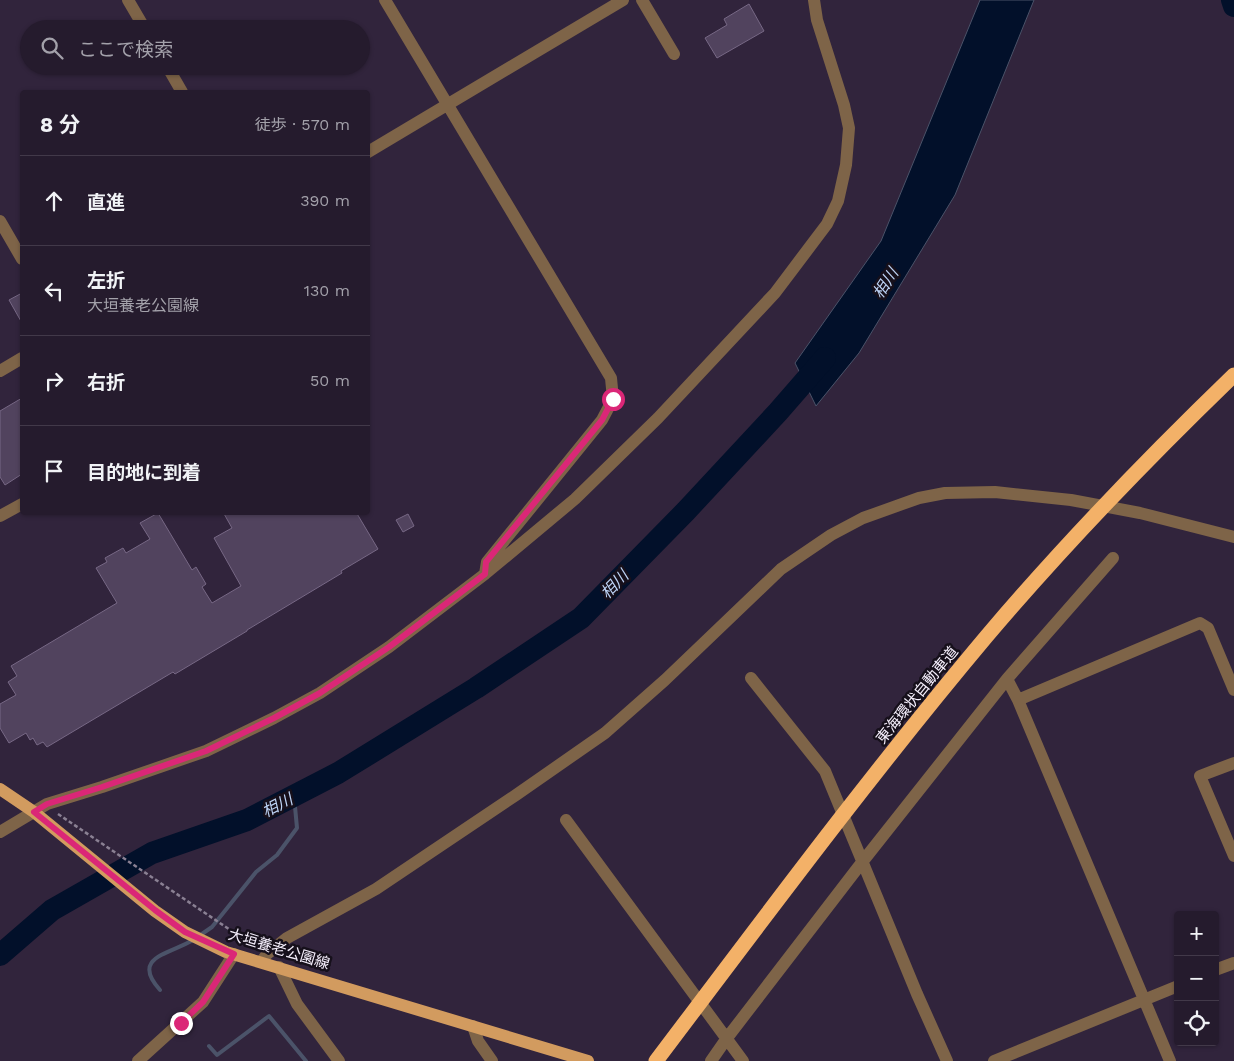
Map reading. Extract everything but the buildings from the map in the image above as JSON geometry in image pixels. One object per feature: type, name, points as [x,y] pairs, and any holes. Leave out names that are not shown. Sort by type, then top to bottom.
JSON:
[{"type":"highway","name":"東海環状自動車道","points":[[656,1061],[857,798],[988,636],[1125,484],[1234,375]]},
{"type":"main road","name":"大垣養老公園線","points":[[0,789],[185,932],[230,953],[264,958],[279,967],[588,1061]]},
{"type":"street","points":[[128,0],[140,20]]},
{"type":"street","points":[[385,0],[611,378],[613,399],[602,420],[486,562],[485,574]]},
{"type":"street","points":[[370,151],[623,0]]},
{"type":"street","points":[[642,0],[674,54]]},
{"type":"street","points":[[0,832],[36,815],[45,805],[206,751],[320,693],[389,647],[485,574],[575,499],[658,418],[775,293],[827,224],[838,201],[846,164],[848,128],[844,106],[817,20],[814,0]]},
{"type":"street","points":[[172,75],[181,90]]},
{"type":"street","points":[[0,221],[20,256]]},
{"type":"street","points":[[1,368],[20,359]]},
{"type":"street","points":[[264,958],[287,938],[376,889],[605,733],[665,680],[781,569],[831,535],[864,518],[919,498],[945,493],[995,492],[1071,500],[1140,513],[1234,537]]},
{"type":"street","points":[[0,516],[20,505]]},
{"type":"street","points":[[711,1061],[863,861],[1007,678],[1112,558]]},
{"type":"street","points":[[1018,700],[1200,623],[1208,628],[1234,690]]},
{"type":"street","points":[[752,678],[825,771],[947,1061]]},
{"type":"street","points":[[1007,678],[1018,700],[1170,1061]]},
{"type":"street","points":[[1234,763],[1200,776],[1234,856]]},
{"type":"street","points":[[566,820],[743,1061]]},
{"type":"street","points":[[138,1061],[203,1002],[230,953]]},
{"type":"street","points":[[1219,969],[1234,963]]},
{"type":"street","points":[[279,967],[297,1004],[338,1061]]},
{"type":"street","points":[[994,1061],[1174,988]]},
{"type":"street","points":[[473,1026],[478,1041],[492,1061]]},
{"type":"path","points":[[45,805],[264,958]]},
{"type":"water","points":[[980,0],[1034,0],[955,195],[859,353],[816,406],[795,363],[881,241]]},
{"type":"waterway","points":[[1232,0],[1234,6]]},
{"type":"waterway","name":"相川","points":[[0,955],[52,910],[152,853],[247,820],[338,773],[476,688],[581,618],[686,511],[778,412],[825,358]]},
{"type":"waterway","points":[[199,936],[212,927],[256,872],[277,855],[297,828],[294,796]]},
{"type":"waterway","points":[[160,990],[152,979],[149,970],[151,963],[165,953],[193,940]]},
{"type":"waterway","points":[[209,1046],[217,1055],[269,1016],[306,1061]]},
{"type":"route","points":[[181,1023],[203,1002],[234,954],[185,932],[34,812],[47,804],[206,751],[320,693],[389,647],[485,574],[486,562],[602,420],[613,399]]}]
